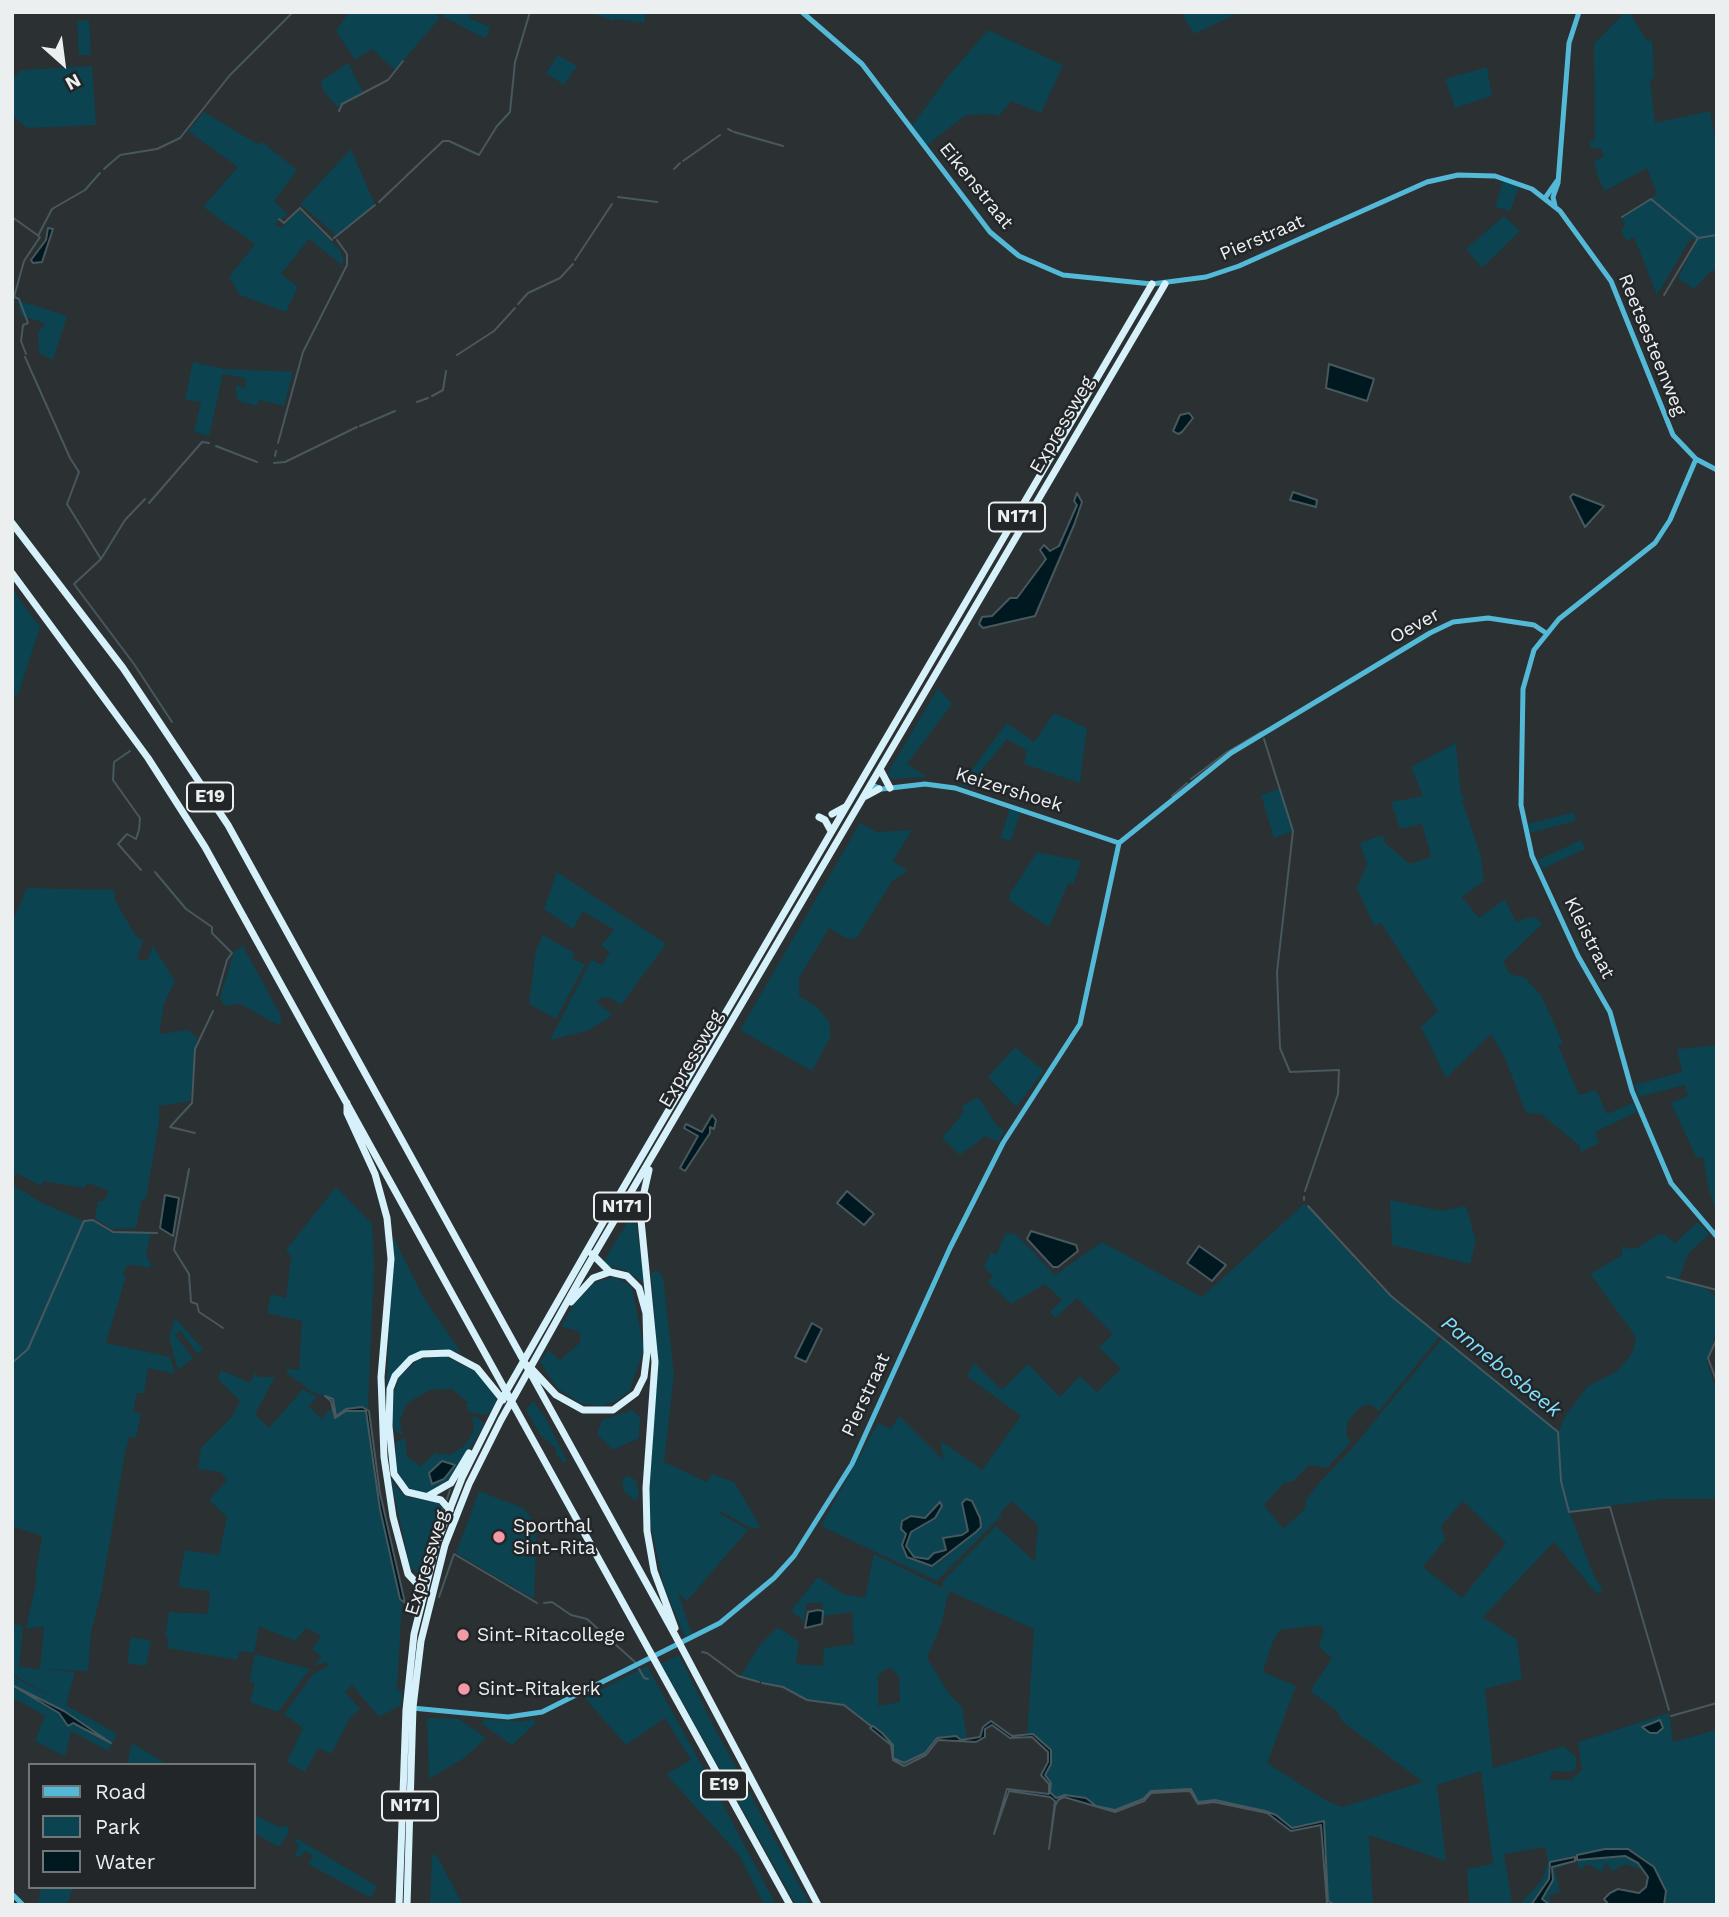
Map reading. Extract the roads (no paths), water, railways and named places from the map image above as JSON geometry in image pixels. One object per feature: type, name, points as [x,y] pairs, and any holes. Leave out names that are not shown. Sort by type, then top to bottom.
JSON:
[{"type":"highway","name":"Expressweg","points":[[399,1905],[414,1634],[424,1590],[500,1420],[624,1203],[865,796],[881,786],[881,771],[1164,284]]},
{"type":"highway","name":"Expressweg","points":[[407,1905],[410,1709],[431,1578],[449,1508],[491,1419],[612,1207],[1152,285]]},
{"type":"highway","name":"E19","points":[[12,523],[123,668],[195,774],[241,849],[525,1363],[539,1382],[677,1636],[818,1905]]},
{"type":"highway","name":"E19","points":[[12,573],[148,758],[205,847],[347,1102],[358,1130],[495,1381],[519,1414],[790,1905]]},
{"type":"highway","points":[[881,771],[881,786]]},
{"type":"highway","points":[[832,814],[845,806]]},
{"type":"highway","points":[[819,817],[831,831]]},
{"type":"highway","points":[[358,1130],[378,1184],[388,1228],[391,1259],[381,1377],[382,1431],[391,1509],[406,1570],[424,1590]]},
{"type":"highway","points":[[656,1151],[646,1176],[640,1210],[655,1362],[646,1488],[647,1531],[654,1571],[677,1636]]},
{"type":"highway","points":[[612,1207],[624,1203],[634,1205],[640,1210]]},
{"type":"highway","points":[[539,1382],[563,1400],[592,1412],[618,1408],[636,1393],[644,1377],[648,1353],[643,1299],[632,1279],[610,1272],[593,1256],[590,1247]]},
{"type":"highway","points":[[554,1325],[583,1287],[593,1278],[610,1272]]},
{"type":"highway","points":[[454,1518],[449,1508],[438,1499],[424,1497],[402,1488],[392,1467],[390,1389],[395,1376],[411,1359],[422,1354],[439,1352],[466,1360],[495,1381]]},
{"type":"highway","points":[[491,1419],[500,1420]]},
{"type":"highway","points":[[424,1497],[447,1487],[479,1443]]},
{"type":"highway","points":[[406,1570],[415,1577],[431,1578]]},
{"type":"street","name":"Eikenstraat","points":[[802,12],[862,64],[972,212],[995,237],[1019,257],[1049,272],[1071,277],[1152,285],[1178,282]]},
{"type":"street","points":[[1548,197],[1557,180],[1569,43],[1579,12]]},
{"type":"street","name":"Pierstraat","points":[[1178,282],[1239,266],[1427,182],[1458,175],[1495,176],[1538,193]]},
{"type":"street","name":"Reetsesteenweg","points":[[1538,193],[1548,197],[1611,281],[1668,427],[1678,443],[1696,459],[1717,470]]},
{"type":"street","points":[[1546,633],[1655,543],[1670,520],[1696,459]]},
{"type":"street","name":"Oever","points":[[1119,843],[1231,753],[1430,633],[1453,622],[1477,618],[1534,625],[1546,633]]},
{"type":"street","name":"Kleistraat","points":[[1546,633],[1530,659],[1523,689],[1521,805],[1525,833],[1538,870],[1578,956],[1614,1020],[1632,1091],[1671,1183],[1717,1237]]},
{"type":"street","name":"Keizershoek","points":[[881,786],[925,784],[963,790],[1119,843]]},
{"type":"street","name":"Pierstraat","points":[[410,1709],[508,1717],[542,1713],[720,1622],[788,1563],[858,1451],[950,1248],[1003,1143],[1080,1024],[1119,843]]},
{"type":"street","points":[[12,1894],[23,1905]]},
{"type":"water","points":[[48,228],[53,229],[42,262],[33,263],[31,260],[46,240]]},
{"type":"water","points":[[1329,364],[1374,379],[1367,401],[1326,388]]},
{"type":"water","points":[[1189,413],[1193,418],[1182,432],[1178,434],[1173,431],[1180,415]]},
{"type":"water","points":[[1293,492],[1317,500],[1316,507],[1290,500]]},
{"type":"water","points":[[1077,493],[1082,502],[1035,616],[983,628],[979,624],[982,617],[992,616],[1010,598],[1017,598],[1046,559],[1040,550],[1044,545],[1050,551],[1059,546],[1077,505],[1074,501]]},
{"type":"water","points":[[1573,494],[1604,506],[1585,527],[1570,497]]},
{"type":"water","points":[[712,1115],[716,1120],[714,1129],[710,1127],[710,1133],[685,1171],[680,1168],[698,1136],[684,1128],[686,1124],[702,1132]]},
{"type":"water","points":[[847,1191],[874,1214],[864,1225],[837,1203]]},
{"type":"water","points":[[165,1195],[179,1198],[173,1236],[160,1228]]},
{"type":"water","points":[[1031,1231],[1076,1245],[1078,1251],[1058,1267],[1053,1267],[1027,1239]]},
{"type":"water","points":[[1199,1246],[1226,1265],[1212,1281],[1187,1263]]},
{"type":"water","points":[[812,1323],[822,1329],[806,1362],[795,1357]]},
{"type":"water","points":[[325,1396],[333,1399],[336,1416],[346,1409],[362,1407],[369,1411],[380,1493],[405,1603],[400,1599],[380,1509],[366,1411],[346,1411],[335,1418],[331,1401]]},
{"type":"water","points":[[442,1461],[455,1465],[444,1479],[432,1484],[429,1473]]},
{"type":"water","points":[[966,1499],[972,1501],[980,1518],[981,1527],[976,1532],[932,1566],[907,1557],[902,1545],[906,1534],[901,1529],[902,1521],[911,1516],[925,1518],[940,1502],[942,1506],[935,1518],[911,1532],[906,1546],[914,1557],[928,1559],[934,1553],[946,1550],[943,1538],[962,1535],[968,1531],[962,1503]]},
{"type":"water","points":[[823,1611],[822,1624],[805,1628],[808,1612]]},
{"type":"water","points":[[12,1685],[64,1711],[111,1743],[73,1723],[68,1726],[59,1713]]},
{"type":"water","points":[[1660,1720],[1663,1728],[1657,1733],[1650,1733],[1642,1727]]},
{"type":"water","points":[[991,1721],[1012,1736],[1033,1734],[1051,1750],[1051,1764],[1045,1775],[1051,1783],[1050,1792],[1056,1798],[1065,1795],[1086,1798],[1096,1806],[1115,1810],[1143,1799],[1151,1791],[1191,1789],[1198,1802],[1215,1800],[1265,1811],[1276,1815],[1292,1828],[1324,1821],[1328,1901],[1335,1905],[1327,1904],[1321,1825],[1291,1831],[1267,1813],[1214,1802],[1198,1804],[1190,1791],[1151,1793],[1144,1801],[1115,1812],[1064,1797],[1058,1800],[1055,1806],[1049,1849],[1055,1801],[1050,1797],[1009,1791],[994,1834],[1007,1789],[1049,1794],[1049,1784],[1041,1775],[1048,1762],[1048,1752],[1032,1737],[1010,1738],[992,1725],[985,1729],[985,1737],[976,1742],[938,1740],[926,1755],[904,1766],[893,1760],[891,1745],[870,1728],[873,1726],[882,1733],[893,1745],[893,1758],[904,1763],[925,1753],[937,1738],[956,1736],[961,1740],[980,1737],[983,1727]]},
{"type":"water","points":[[1605,1849],[1628,1849],[1654,1867],[1666,1891],[1664,1905],[1609,1905],[1604,1899],[1610,1893],[1618,1889],[1639,1893],[1646,1887],[1648,1877],[1638,1863],[1625,1856],[1577,1860],[1577,1855]]},
{"type":"water","points":[[1575,1857],[1575,1861],[1552,1867],[1553,1880],[1542,1899],[1550,1905],[1531,1905],[1549,1879],[1550,1862]]},
{"type":"waterway","points":[[104,169],[120,155],[157,149],[180,138],[230,75],[293,12]]},
{"type":"waterway","points":[[379,202],[443,141],[449,141],[479,155],[497,126],[510,112],[515,62],[530,12]]},
{"type":"waterway","points":[[339,111],[342,104],[388,80],[403,61]]},
{"type":"waterway","points":[[728,129],[732,131]]},
{"type":"waterway","points":[[734,132],[783,146]]},
{"type":"waterway","points":[[683,161],[720,135]]},
{"type":"waterway","points":[[674,169],[680,163]]},
{"type":"waterway","points":[[39,234],[52,209],[85,190],[100,173]]},
{"type":"waterway","points":[[618,197],[657,202]]},
{"type":"waterway","points":[[1622,217],[1651,199],[1698,238]]},
{"type":"waterway","points":[[575,260],[612,204]]},
{"type":"waterway","points":[[334,238],[375,205]]},
{"type":"waterway","points":[[279,219],[284,223],[300,208],[332,240]]},
{"type":"waterway","points":[[12,217],[40,237],[24,261],[14,297],[19,299],[28,323],[23,325],[21,341],[26,354]]},
{"type":"waterway","points":[[1664,295],[1698,238],[1717,235]]},
{"type":"waterway","points":[[278,443],[303,352],[347,265],[347,254],[337,240]]},
{"type":"waterway","points":[[518,304],[528,293],[560,278],[573,264]]},
{"type":"waterway","points":[[457,355],[494,331],[515,308]]},
{"type":"waterway","points":[[25,357],[70,458],[79,472],[67,504],[101,559],[74,584],[134,664],[172,722]]},
{"type":"waterway","points":[[432,396],[443,390],[446,371]]},
{"type":"waterway","points":[[417,402],[428,398]]},
{"type":"waterway","points":[[360,426],[395,411]]},
{"type":"waterway","points":[[274,463],[285,462],[357,427]]},
{"type":"waterway","points":[[149,503],[202,442],[209,443]]},
{"type":"waterway","points":[[216,446],[257,462]]},
{"type":"waterway","points":[[275,456],[276,451]]},
{"type":"waterway","points":[[101,559],[125,520],[145,499]]},
{"type":"waterway","name":"Pannebosbeek","points":[[1191,779],[1227,752],[1261,732]]},
{"type":"waterway","name":"Pannebosbeek","points":[[1264,739],[1293,831],[1277,972],[1280,1048],[1290,1072],[1339,1070],[1338,1094],[1305,1191]]},
{"type":"waterway","points":[[130,751],[114,762],[113,780],[140,818],[139,830],[136,839],[127,834],[118,844],[141,870]]},
{"type":"waterway","name":"Pannebosbeek","points":[[1172,796],[1187,783]]},
{"type":"waterway","points":[[155,872],[186,909],[212,927],[212,933],[232,953],[227,960],[217,995]]},
{"type":"waterway","points":[[195,1133],[170,1127],[192,1103],[195,1049],[213,1011]]},
{"type":"waterway","points":[[189,1169],[174,1250],[189,1274],[191,1302],[197,1304],[199,1312],[223,1328]]},
{"type":"waterway","name":"Pannebosbeek","points":[[1308,1206],[1391,1296],[1558,1432],[1561,1481],[1569,1512],[1610,1507],[1669,1710]]},
{"type":"waterway","points":[[12,1363],[28,1349],[84,1221],[93,1220],[113,1232],[157,1233]]},
{"type":"waterway","points":[[1667,1277],[1717,1290]]},
{"type":"waterway","points":[[1717,1338],[1708,1358],[1717,1382]]},
{"type":"waterway","points":[[447,1499],[450,1490]]},
{"type":"waterway","points":[[421,1574],[443,1508]]},
{"type":"waterway","points":[[439,1597],[454,1554],[537,1603]]},
{"type":"waterway","points":[[544,1603],[552,1602],[571,1615],[587,1619],[635,1662]]},
{"type":"waterway","points":[[702,1652],[738,1676],[759,1682]]},
{"type":"waterway","points":[[639,1669],[644,1678],[648,1679]]},
{"type":"waterway","points":[[762,1683],[783,1687],[807,1700],[844,1705],[871,1726]]},
{"type":"waterway","name":"Pannebosbeek","points":[[1671,1716],[1717,1703]]},
{"type":"place","name":"Sporthal Sint-Rita","points":[[499,1537]]},
{"type":"place","name":"Sint-Ritacollege","points":[[463,1635]]},
{"type":"place","name":"Sint-Ritakerk","points":[[464,1689]]}]
